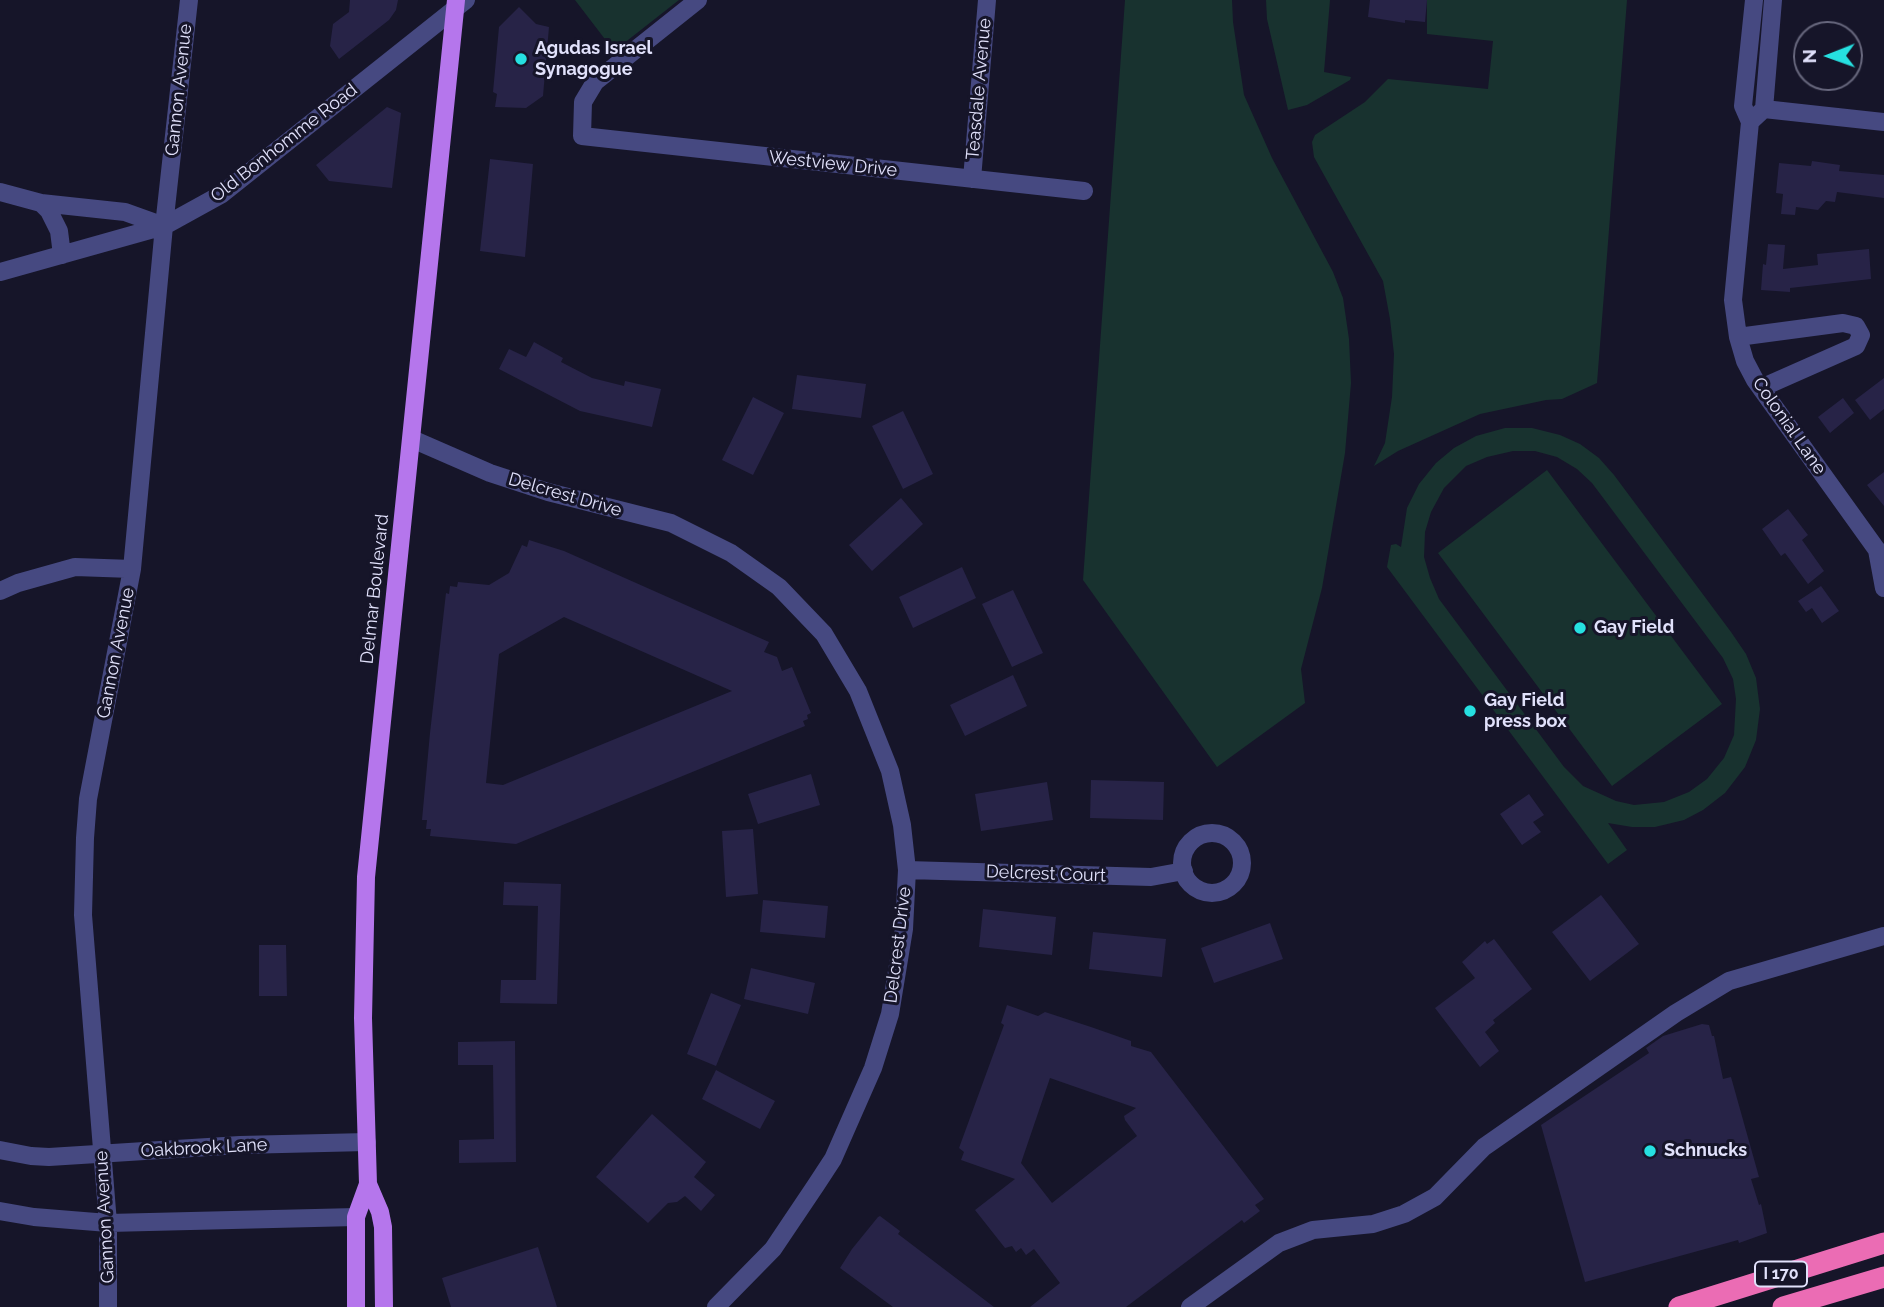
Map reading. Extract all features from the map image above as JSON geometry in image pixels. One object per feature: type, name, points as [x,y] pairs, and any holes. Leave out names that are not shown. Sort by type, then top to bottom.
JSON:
[{"type":"highway","name":"I 170","points":[[1679,1307],[1884,1243]]},
{"type":"highway","name":"I 170","points":[[1783,1307],[1884,1277]]},
{"type":"main road","name":"Delmar Boulevard","points":[[356,1307],[356,1217],[368,1184],[363,1018],[366,877],[459,3]]},
{"type":"main road","name":"Delmar Boulevard","points":[[368,1184],[378,1205],[383,1227],[384,1307]]},
{"type":"street","name":"Gannon Avenue","points":[[108,1307],[108,1223],[83,915],[85,838],[97,752],[132,569],[164,226],[189,0]]},
{"type":"street","name":"Westview Drive","points":[[698,0],[595,82],[583,102],[582,136],[1084,191]]},
{"type":"street","name":"Teasdale Avenue","points":[[972,179],[987,0]]},
{"type":"street","name":"Colonial Lane","points":[[1754,0],[1743,106],[1750,122],[1734,300],[1738,337],[1745,361],[1761,388],[1881,552],[1884,588]]},
{"type":"street","points":[[1750,122],[1764,109],[1773,0]]},
{"type":"street","name":"Old Bonhomme Road","points":[[0,272],[164,226],[222,194],[459,3]]},
{"type":"street","points":[[1747,68],[1755,75],[1767,68]]},
{"type":"street","points":[[1764,109],[1884,122]]},
{"type":"street","points":[[0,192],[41,204],[125,212],[164,226]]},
{"type":"street","points":[[41,204],[50,211],[60,231],[62,256]]},
{"type":"street","points":[[1738,337],[1843,323],[1856,326],[1861,335],[1856,346],[1761,388]]},
{"type":"street","name":"Delcrest Drive","points":[[412,439],[490,473],[548,492],[671,523],[731,553],[779,587],[824,634],[858,691],[890,771],[902,825],[907,870],[904,929],[890,1014],[873,1068],[833,1159],[773,1249],[716,1307]]},
{"type":"street","points":[[0,592],[41,575],[75,567],[132,569]]},
{"type":"street","name":"Delcrest Court","points":[[907,870],[1151,877],[1184,871]]},
{"type":"street","points":[[1190,1307],[1279,1243],[1313,1230],[1383,1221],[1404,1214],[1435,1197],[1484,1147],[1676,1013],[1729,981],[1884,936]]},
{"type":"street","name":"Oakbrook Lane","points":[[0,1150],[31,1156],[366,1142]]},
{"type":"street","points":[[0,1211],[67,1221],[108,1223],[356,1217]]},
{"type":"green space","points":[[575,0],[679,0],[614,51]]},
{"type":"green space","points":[[1125,0],[1232,0],[1244,95],[1272,158],[1333,272],[1343,298],[1349,339],[1351,383],[1345,453],[1322,588],[1301,669],[1305,703],[1217,767],[1083,580]]},
{"type":"green space","points":[[1266,0],[1330,0],[1324,72],[1351,77],[1350,80],[1307,105],[1288,110],[1267,19]]},
{"type":"green space","points":[[1427,0],[1627,0],[1597,383],[1562,399],[1480,414],[1398,451],[1374,466],[1385,443],[1392,397],[1394,354],[1383,281],[1314,157],[1312,142],[1315,135],[1365,102],[1388,79],[1488,89],[1493,41],[1427,34]]},
{"type":"green space","points":[[1505,428],[1532,428],[1560,435],[1580,444],[1599,458],[1731,632],[1746,654],[1756,678],[1760,709],[1756,740],[1745,767],[1725,793],[1684,820],[1655,827],[1608,823],[1627,850],[1608,864],[1387,567],[1391,545],[1401,547],[1407,508],[1419,484],[1436,463],[1454,448],[1476,436]],"holes":[[[1513,451],[1535,451],[1557,457],[1577,469],[1592,483],[1723,658],[1733,679],[1736,699],[1734,735],[1724,758],[1707,779],[1689,792],[1664,802],[1634,805],[1616,801],[1583,786],[1564,767],[1439,599],[1424,557],[1425,532],[1431,512],[1444,488],[1466,466],[1487,457]]]},
{"type":"green space","name":"Gay Field","points":[[1547,470],[1722,704],[1612,786],[1438,553]]},
{"type":"building","points":[[350,0],[398,0],[396,10],[389,20],[339,59],[330,46],[333,24],[349,12]]},
{"type":"building","points":[[1370,0],[1427,0],[1425,22],[1405,20],[1405,23],[1368,17]]},
{"type":"building","name":"Agudas Israel Synagogue","points":[[519,7],[536,24],[549,27],[543,96],[526,108],[495,107],[497,94],[493,92],[499,27]]},
{"type":"building","points":[[387,107],[401,113],[392,188],[329,181],[316,165]]},
{"type":"building","points":[[490,159],[533,164],[525,257],[480,251]]},
{"type":"building","points":[[1812,161],[1840,165],[1839,171],[1884,175],[1884,198],[1837,192],[1835,202],[1826,201],[1818,210],[1796,207],[1795,215],[1781,214],[1783,194],[1776,193],[1779,163],[1811,166]]},
{"type":"building","points":[[1768,244],[1785,245],[1783,269],[1818,265],[1817,254],[1869,249],[1871,279],[1790,288],[1790,292],[1761,290]]},
{"type":"building","points":[[534,342],[563,358],[561,362],[592,378],[624,386],[625,381],[661,389],[652,427],[580,411],[499,369],[509,349],[526,357]]},
{"type":"building","points":[[797,375],[866,384],[861,418],[792,409]]},
{"type":"building","points":[[1884,378],[1884,409],[1870,420],[1855,400]]},
{"type":"building","points":[[753,397],[784,413],[753,475],[722,460]]},
{"type":"building","points":[[1843,398],[1854,413],[1830,433],[1818,417]]},
{"type":"building","points":[[903,411],[933,474],[903,489],[872,426]]},
{"type":"building","points":[[1884,472],[1884,506],[1867,485]]},
{"type":"building","points":[[901,498],[923,524],[872,571],[849,545]]},
{"type":"building","points":[[1788,509],[1808,535],[1802,540],[1824,571],[1808,584],[1785,553],[1781,556],[1762,529]]},
{"type":"building","points":[[529,540],[564,551],[769,642],[764,652],[777,657],[782,671],[792,667],[811,713],[807,715],[808,719],[803,721],[805,726],[516,844],[430,836],[431,829],[426,829],[427,820],[422,820],[446,593],[449,594],[450,586],[457,587],[458,582],[489,585],[509,573],[522,545],[527,547]],"holes":[[[564,617],[732,691],[503,785],[486,783],[499,654]]]},
{"type":"building","points":[[962,567],[976,598],[913,628],[899,597]]},
{"type":"building","points":[[1821,586],[1839,611],[1822,623],[1812,608],[1806,612],[1798,601]]},
{"type":"building","points":[[1013,590],[1043,653],[1012,667],[982,604]]},
{"type":"building","points":[[1013,675],[1027,706],[965,736],[950,705]]},
{"type":"building","points":[[811,774],[820,805],[758,824],[748,794]]},
{"type":"building","points":[[1091,780],[1164,782],[1163,820],[1090,818]]},
{"type":"building","points":[[1047,782],[1053,820],[981,831],[975,794]]},
{"type":"building","points":[[1529,794],[1544,815],[1533,822],[1541,832],[1522,845],[1500,814]]},
{"type":"building","points":[[753,829],[758,894],[726,897],[722,831]]},
{"type":"building","points":[[504,882],[561,884],[557,1004],[500,1003],[501,980],[536,980],[538,906],[503,905]]},
{"type":"building","points":[[1601,895],[1639,944],[1590,981],[1552,932]]},
{"type":"building","points":[[763,900],[828,906],[825,938],[760,932]]},
{"type":"building","points":[[983,909],[1056,917],[1052,955],[979,947]]},
{"type":"building","points":[[1270,923],[1283,959],[1214,983],[1201,948]]},
{"type":"building","points":[[1093,932],[1166,939],[1162,977],[1089,969]]},
{"type":"building","points":[[1494,939],[1532,989],[1493,1020],[1495,1023],[1485,1032],[1499,1051],[1480,1067],[1435,1008],[1475,978],[1462,962],[1485,941],[1487,944]]},
{"type":"building","points":[[259,945],[286,945],[287,996],[259,996]]},
{"type":"building","points":[[751,968],[815,983],[808,1014],[744,999]]},
{"type":"building","points":[[711,993],[741,1005],[716,1066],[687,1054]]},
{"type":"building","points":[[1007,1005],[1038,1016],[1045,1012],[1131,1041],[1131,1046],[1151,1052],[1264,1199],[1255,1205],[1260,1211],[1244,1223],[1242,1220],[1126,1307],[1030,1307],[1060,1283],[1034,1249],[1026,1255],[1021,1248],[1016,1252],[1012,1246],[1005,1248],[975,1210],[1015,1179],[961,1160],[964,1152],[959,1148],[1004,1025],[1001,1023]],"holes":[[[1050,1078],[1136,1108],[1124,1116],[1137,1136],[1052,1203],[1021,1163]]]},
{"type":"building","name":"Schnucks","points":[[1702,1024],[1709,1025],[1714,1036],[1723,1079],[1731,1077],[1759,1177],[1751,1179],[1759,1205],[1761,1204],[1767,1233],[1739,1243],[1738,1240],[1585,1282],[1541,1125],[1649,1053],[1646,1048],[1663,1036]]},
{"type":"building","points":[[515,1041],[516,1162],[459,1163],[459,1140],[494,1139],[493,1065],[458,1065],[458,1042]]},
{"type":"building","points":[[716,1070],[775,1101],[760,1129],[702,1099]]},
{"type":"building","points":[[652,1114],[706,1162],[694,1177],[715,1195],[701,1211],[685,1196],[677,1202],[668,1203],[648,1223],[596,1177]]},
{"type":"building","points":[[880,1216],[900,1231],[898,1234],[994,1307],[893,1307],[840,1268]]},
{"type":"building","points":[[538,1247],[557,1307],[451,1307],[442,1278]]},
{"type":"place","name":"Agudas Israel Synagogue","points":[[521,59]]},
{"type":"place","name":"Gay Field","points":[[1580,628]]},
{"type":"place","name":"Gay Field press box","points":[[1470,711]]},
{"type":"place","name":"Schnucks","points":[[1650,1151]]}]
